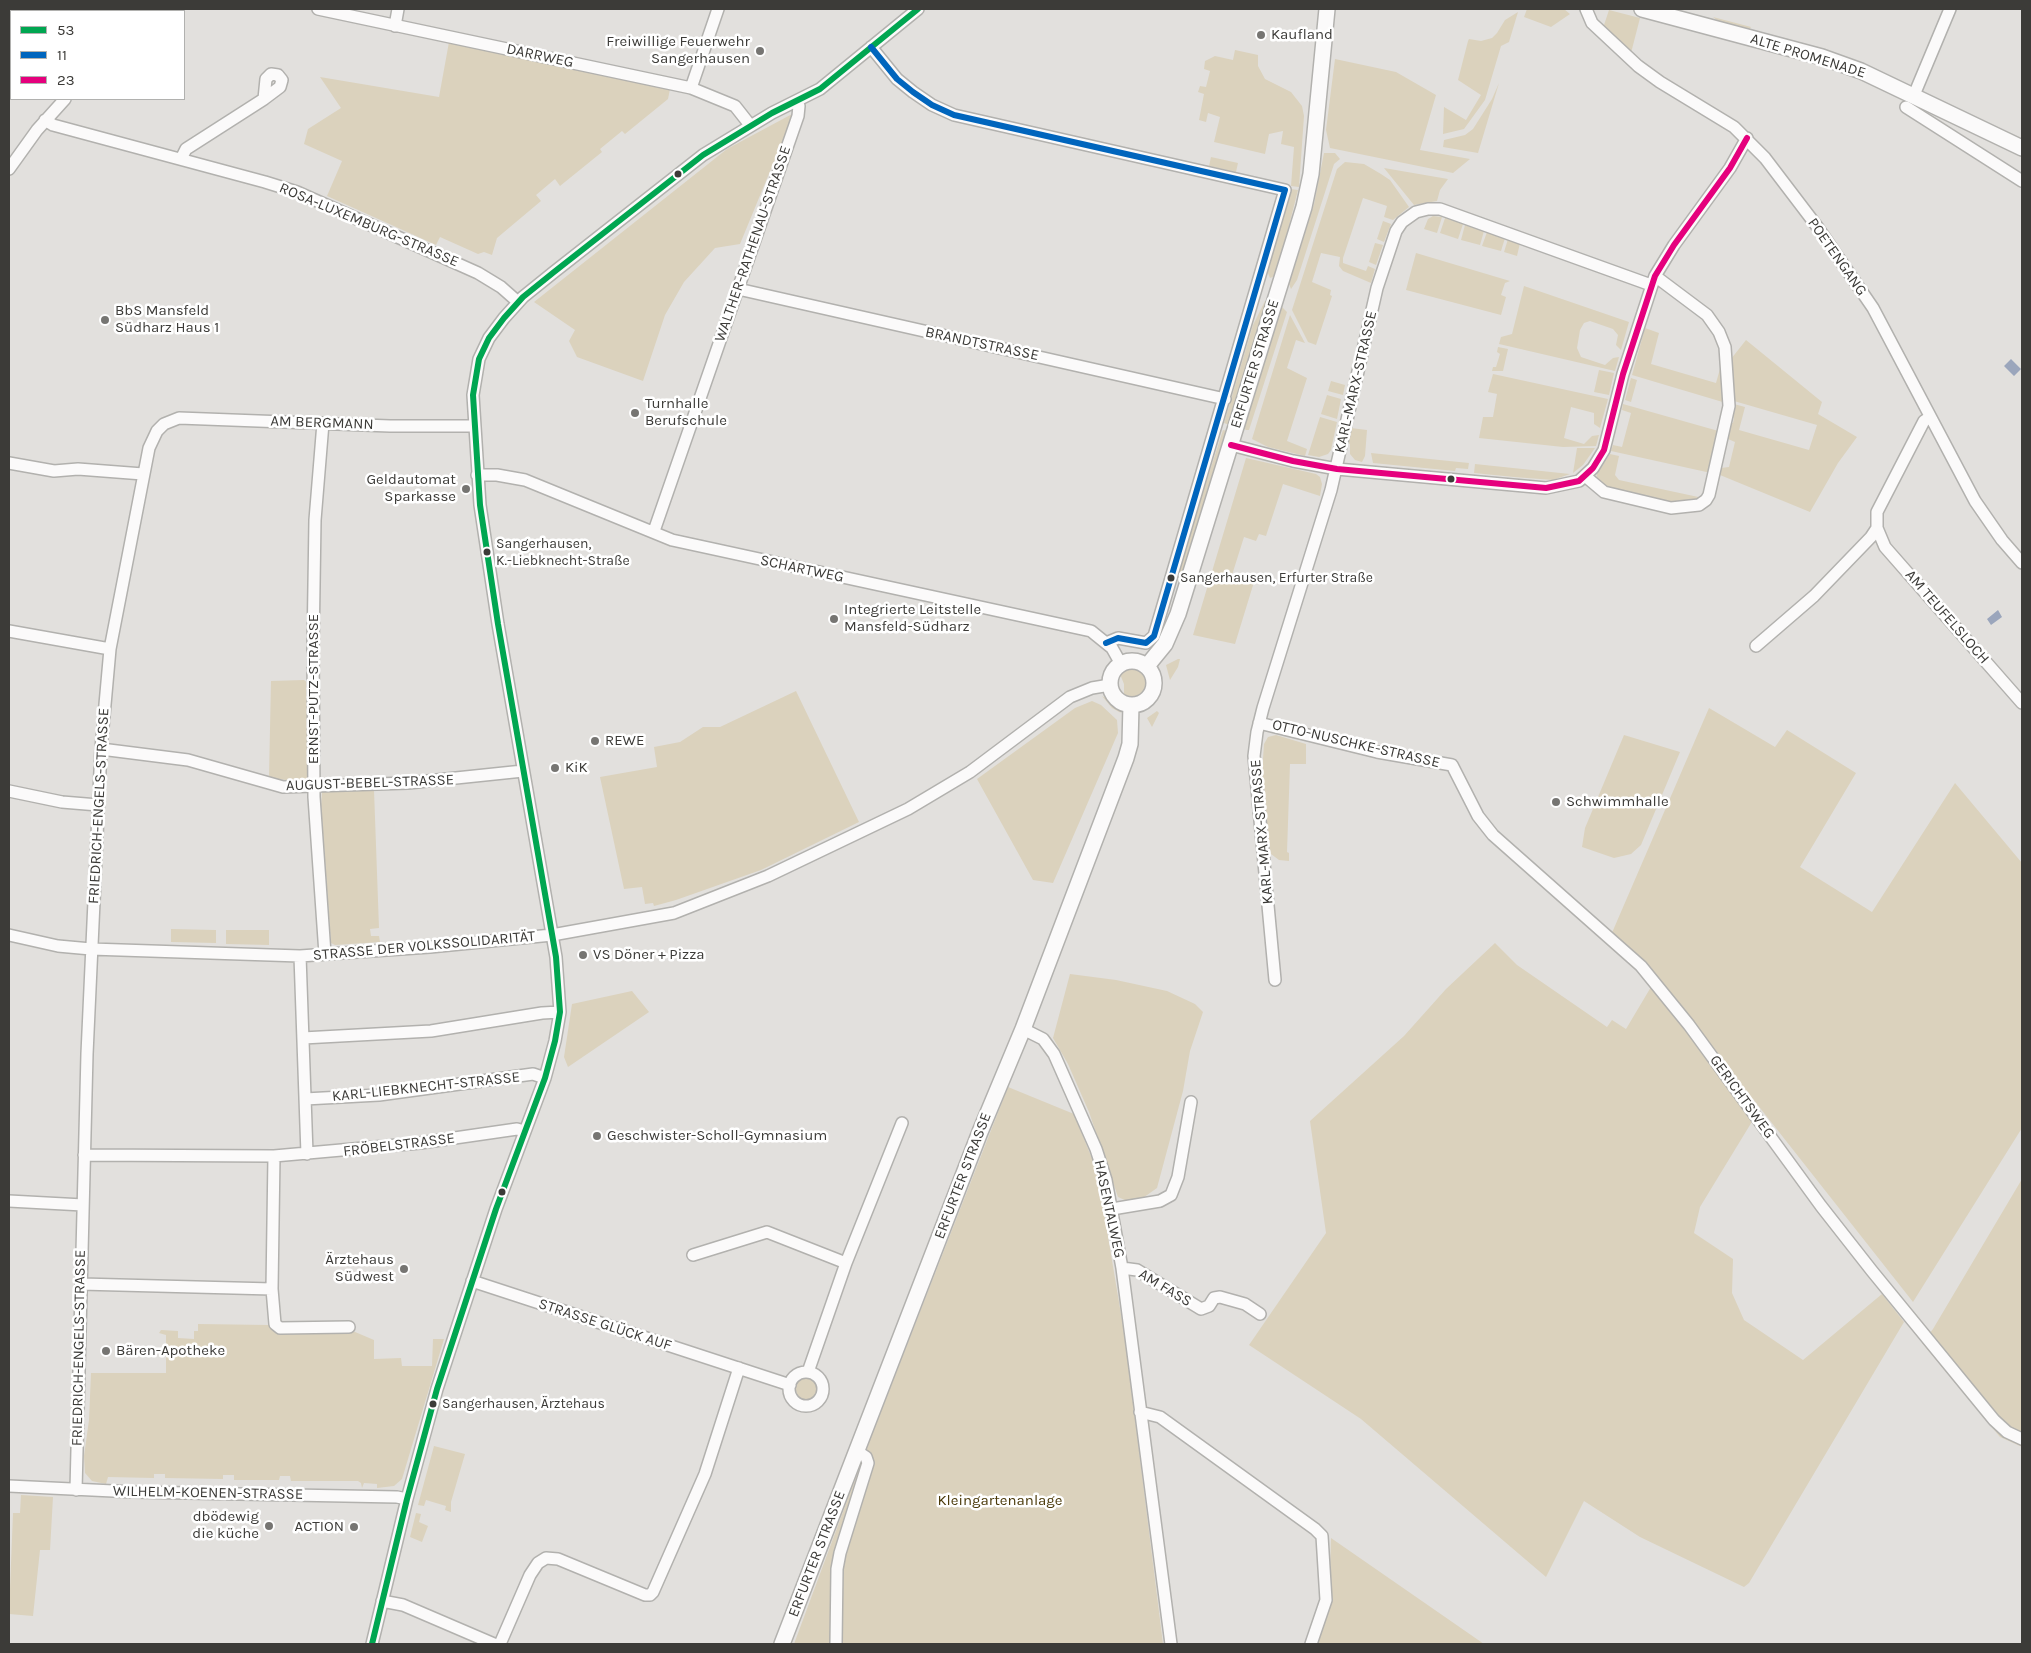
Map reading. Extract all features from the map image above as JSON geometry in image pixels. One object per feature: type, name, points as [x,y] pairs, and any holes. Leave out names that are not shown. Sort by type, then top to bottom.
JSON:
[{"type":"main road","name":"ERFURTER STRASSE","points":[[1147,666],[1164,644],[1175,623],[1309,185],[1327,9]]},
{"type":"main road","name":"ALTE PROMENADE","points":[[1642,9],[1831,60],[1861,71],[1910,101],[2022,148]]},
{"type":"main road","points":[[1132,661],[1147,666],[1154,680],[1153,691],[1144,701],[1131,705],[1117,699],[1110,685],[1112,673],[1121,664],[1132,661]]},
{"type":"main road","name":"ERFURTER STRASSE","points":[[782,1644],[980,1132],[1023,1029],[1126,758],[1130,744],[1131,705]]},
{"type":"street","name":"DARRWEG","points":[[318,9],[691,88],[728,101],[739,109],[750,125]]},
{"type":"street","points":[[395,26],[398,9]]},
{"type":"street","points":[[691,88],[718,9]]},
{"type":"street","points":[[797,101],[820,89],[918,9]]},
{"type":"street","name":"POETENGANG","points":[[1586,9],[1592,23],[1638,66],[1660,82],[1728,123],[1747,138],[1801,205],[1870,303],[1975,501],[1989,522],[2022,563]]},
{"type":"street","points":[[1910,101],[1950,9]]},
{"type":"street","name":"ERFURTER STRASSE","points":[[871,47],[897,79],[932,105],[954,115],[1285,190],[1154,636],[1146,643],[1118,638],[1106,642]]},
{"type":"street","points":[[181,159],[186,149],[264,99]]},
{"type":"street","points":[[9,169],[45,120],[64,100]]},
{"type":"street","name":"KARL-LIEBKNECHT-STRASSE","points":[[372,1644],[407,1499],[437,1389],[524,1131],[545,1078],[556,1041],[560,1012],[556,957],[498,624],[477,475],[473,390],[479,359],[493,332],[518,302],[703,154],[750,125],[797,101]]},
{"type":"street","name":"WALTHER-RATHENAU-STRASSE","points":[[654,531],[799,112],[797,101]]},
{"type":"street","name":"ALTE PROMENADE","points":[[1910,101],[2022,181]]},
{"type":"street","name":"ROSA-LUXEMBURG-STRASSE","points":[[45,120],[53,126],[266,182],[311,198],[482,275],[501,287],[518,302]]},
{"type":"street","points":[[1231,445],[1293,461],[1337,469],[1546,488],[1570,484],[1585,476],[1604,450],[1623,374],[1653,280],[1674,245],[1730,168],[1747,138]]},
{"type":"street","name":"KARL-MARX-STRASSE","points":[[1275,980],[1254,756],[1259,723],[1337,469],[1377,288],[1396,231],[1411,215],[1428,209],[1445,210],[1653,280],[1707,315],[1720,332],[1724,347],[1730,406],[1706,500],[1699,505],[1671,508],[1604,492],[1585,476]]},
{"type":"street","name":"ERFURTER STRASSE","points":[[1260,278],[1280,284]]},
{"type":"street","name":"BRANDTSTRASSE","points":[[738,289],[1225,399]]},
{"type":"street","points":[[1756,646],[1814,596],[1872,537],[1876,528],[1877,512],[1924,421],[1930,417]]},
{"type":"street","name":"AM BERGMANN","points":[[171,420],[186,418],[323,424],[474,426]]},
{"type":"street","name":"FRIEDRICH-ENGELS-STRASSE","points":[[76,1490],[84,1155],[91,949],[101,749],[110,649],[143,474],[152,439],[157,431],[171,420]]},
{"type":"street","name":"ERNST-PUTZ-STRASSE","points":[[323,424],[314,528],[314,785],[325,954]]},
{"type":"street","points":[[9,463],[54,471],[78,469],[143,474]]},
{"type":"street","name":"SCHARTWEG","points":[[477,475],[497,475],[525,480],[654,531],[672,540],[1085,630],[1094,633],[1106,642],[1121,664]]},
{"type":"street","name":"AM TEUFELSLOCH","points":[[1876,528],[1885,547],[2022,703]]},
{"type":"street","points":[[9,631],[110,649]]},
{"type":"street","name":"STRASSE DER VOLKSSOLIDARITÄT","points":[[9,935],[58,946],[91,949],[300,956],[430,947],[552,935],[674,913],[768,876],[908,808],[970,772],[1070,697],[1092,688],[1110,685]]},
{"type":"street","name":"OTTO-NUSCHKE-STRASSE","points":[[1259,723],[1370,751],[1452,765]]},
{"type":"street","name":"AUGUST-BEBEL-STRASSE","points":[[101,749],[188,760],[278,786],[408,783],[523,772]]},
{"type":"street","name":"GERICHTSWEG","points":[[1452,765],[1478,816],[1493,835],[1641,966],[1689,1025],[1821,1206],[1872,1271],[1994,1420],[2007,1432],[2022,1439]]},
{"type":"street","points":[[9,791],[62,802],[98,806]]},
{"type":"street","points":[[300,956],[307,1154]]},
{"type":"street","points":[[303,1038],[431,1031],[542,1013],[560,1012]]},
{"type":"street","name":"HASENTALWEG","points":[[1023,1029],[1043,1039],[1058,1062],[1096,1149],[1106,1180],[1122,1268],[1170,1644]]},
{"type":"street","name":"KARL-LIEBKNECHT-STRASSE","points":[[305,1099],[379,1095],[533,1074],[545,1078]]},
{"type":"street","points":[[1112,1209],[1160,1201],[1171,1194],[1178,1177],[1191,1102]]},
{"type":"street","points":[[808,1372],[846,1263],[902,1123]]},
{"type":"street","name":"FRÖBELSTRASSE","points":[[84,1155],[274,1156],[420,1143],[518,1130],[524,1131]]},
{"type":"street","points":[[274,1156],[272,1289],[275,1324],[280,1328],[350,1327]]},
{"type":"street","points":[[9,1200],[83,1205]]},
{"type":"street","points":[[693,1255],[767,1232],[846,1263]]},
{"type":"street","name":"AM FASS","points":[[1122,1268],[1137,1270],[1201,1309],[1209,1306],[1214,1298],[1220,1297],[1245,1304],[1260,1314]]},
{"type":"street","name":"STRASSE GLÜCK AUF","points":[[472,1281],[790,1385]]},
{"type":"street","points":[[81,1284],[272,1289]]},
{"type":"street","points":[[500,1644],[530,1575],[537,1564],[545,1558],[558,1559],[649,1595],[658,1585],[705,1474],[739,1368]]},
{"type":"street","points":[[808,1372],[816,1375],[823,1386],[822,1395],[814,1404],[805,1406],[794,1400],[790,1393],[790,1385],[798,1374],[808,1372]]},
{"type":"street","points":[[1140,1412],[1160,1417],[1308,1523],[1322,1536],[1326,1600],[1311,1644]]},
{"type":"street","points":[[836,1644],[837,1569],[840,1553],[868,1463],[866,1457],[857,1451]]},
{"type":"street","name":"WILHELM-KOENEN-STRASSE","points":[[9,1486],[76,1490],[397,1497],[407,1499]]},
{"type":"street","points":[[382,1601],[404,1606],[494,1644]]},
{"type":"green space","points":[[1527,9],[1564,9],[1570,14],[1551,27],[1524,17]]},
{"type":"green space","points":[[1609,10],[1640,18],[1631,53],[1603,28]]},
{"type":"green space","points":[[1518,12],[1509,42],[1501,46],[1485,100],[1464,129],[1443,134],[1444,107],[1466,120],[1481,95],[1458,80],[1469,39],[1481,41],[1492,38],[1505,20]]},
{"type":"green space","points":[[1713,17],[1751,27],[1748,31],[1719,22]]},
{"type":"green space","points":[[449,42],[670,89],[668,99],[625,134],[622,131],[600,149],[602,152],[560,186],[555,179],[536,195],[541,201],[497,238],[492,255],[484,252],[478,254],[440,237],[436,245],[327,196],[342,161],[304,144],[308,129],[341,108],[320,77],[439,97]]},
{"type":"green space","points":[[1235,50],[1258,55],[1258,66],[1265,79],[1291,92],[1302,106],[1304,116],[1299,187],[1291,186],[1294,147],[1281,144],[1283,131],[1269,134],[1265,154],[1214,142],[1220,117],[1208,113],[1206,122],[1199,120],[1204,94],[1198,92],[1200,86],[1206,87],[1210,71],[1204,69],[1205,61],[1215,56],[1233,60]]},
{"type":"green space","points":[[1335,59],[1396,72],[1436,95],[1420,150],[1470,159],[1453,173],[1330,148],[1326,130]]},
{"type":"green space","points":[[1499,83],[1478,153],[1443,147],[1444,140],[1465,135],[1473,129],[1492,99]]},
{"type":"green space","points":[[794,113],[740,244],[715,248],[684,282],[665,315],[643,381],[577,357],[569,341],[575,330],[534,302],[727,149]]},
{"type":"green space","points":[[1324,153],[1335,153],[1340,159],[1334,164],[1297,280],[1291,289],[1289,284],[1314,204]]},
{"type":"green space","points":[[1211,157],[1238,163],[1236,172],[1209,166]]},
{"type":"green space","points":[[1345,162],[1364,164],[1390,180],[1409,207],[1393,220],[1384,217],[1387,206],[1363,198],[1343,263],[1366,271],[1368,266],[1375,269],[1371,283],[1343,271],[1339,266],[1340,257],[1321,253],[1312,282],[1331,290],[1330,295],[1332,296],[1316,345],[1308,342],[1292,310],[1337,169]]},
{"type":"green space","points":[[1384,168],[1448,179],[1440,190],[1437,201],[1414,205]]},
{"type":"green space","points":[[1291,189],[1298,190],[1275,276],[1270,278],[1267,271]]},
{"type":"green space","points":[[1433,216],[1442,217],[1437,233],[1424,229],[1428,219]]},
{"type":"green space","points":[[1445,218],[1463,224],[1458,239],[1440,233]]},
{"type":"green space","points":[[1383,221],[1391,224],[1384,242],[1377,239]]},
{"type":"green space","points":[[1465,225],[1484,231],[1480,245],[1461,240]]},
{"type":"green space","points":[[1487,232],[1505,238],[1501,251],[1482,246]]},
{"type":"green space","points":[[1508,239],[1520,243],[1517,256],[1504,252]]},
{"type":"green space","points":[[1375,243],[1383,245],[1376,265],[1369,262]]},
{"type":"green space","points":[[1416,253],[1510,281],[1505,283],[1501,295],[1506,297],[1501,315],[1406,290]]},
{"type":"green space","points":[[1524,286],[1629,322],[1621,350],[1616,345],[1618,335],[1613,329],[1590,321],[1584,323],[1580,330],[1577,348],[1581,357],[1605,365],[1613,358],[1619,357],[1615,371],[1499,344],[1501,337],[1512,334]]},
{"type":"green space","points":[[1265,301],[1269,302],[1232,426],[1224,423],[1253,325]]},
{"type":"green space","points":[[1280,305],[1287,312],[1249,430],[1246,430],[1243,428]]},
{"type":"green space","points":[[1290,315],[1305,343],[1296,340],[1287,368],[1307,378],[1287,441],[1307,449],[1305,456],[1268,447],[1252,439]]},
{"type":"green space","points":[[1645,328],[1659,333],[1651,364],[1716,383],[1720,369],[1723,370],[1726,403],[1632,375]]},
{"type":"green space","points":[[1746,340],[1822,402],[1818,414],[1857,437],[1838,463],[1810,512],[1720,475],[1721,468],[1729,467],[1735,442],[1728,439],[1730,423],[1733,423],[1734,418],[1732,416],[1734,404],[1745,407],[1739,430],[1809,450],[1817,425],[1734,401],[1731,359]]},
{"type":"green space","points":[[1498,347],[1508,349],[1503,371],[1492,371],[1493,367],[1496,367],[1500,354],[1497,352]]},
{"type":"green space","points":[[1599,370],[1614,373],[1609,395],[1594,392]]},
{"type":"green space","points":[[1493,374],[1608,399],[1600,428],[1594,424],[1594,413],[1571,407],[1564,438],[1584,444],[1592,436],[1599,435],[1596,446],[1563,447],[1479,438],[1483,417],[1493,417],[1497,394],[1488,392]]},
{"type":"green space","points":[[1631,378],[1637,380],[1631,402],[1625,400]]},
{"type":"green space","points":[[1331,381],[1345,385],[1343,395],[1328,391]]},
{"type":"green space","points":[[1327,395],[1341,399],[1337,419],[1321,414]]},
{"type":"green space","points":[[1623,404],[1722,432],[1711,473],[1611,451],[1613,445],[1622,447],[1631,413],[1622,410]]},
{"type":"green space","points":[[1320,417],[1337,422],[1331,450],[1328,454],[1319,457],[1308,455]]},
{"type":"green space","points":[[1351,428],[1367,430],[1365,456],[1362,462],[1355,460],[1350,454],[1350,444],[1347,443]]},
{"type":"green space","points":[[1223,430],[1227,431],[1193,548],[1181,575],[1177,573]]},
{"type":"green space","points":[[1577,448],[1595,448],[1583,465],[1573,473]]},
{"type":"green space","points":[[1371,453],[1469,463],[1468,469],[1456,468],[1455,471],[1373,463]]},
{"type":"green space","points":[[1610,454],[1619,456],[1615,475],[1619,480],[1703,498],[1685,505],[1603,488],[1596,479],[1597,474]]},
{"type":"green space","points":[[1246,458],[1316,474],[1320,477],[1322,484],[1320,496],[1283,484],[1266,536],[1259,534],[1256,541],[1244,537],[1232,575],[1254,582],[1235,644],[1193,635]]},
{"type":"green space","points":[[1475,464],[1570,474],[1553,480],[1474,473]]},
{"type":"green space","points":[[1180,659],[1178,667],[1170,680],[1166,665]]},
{"type":"green space","points":[[1128,668],[1140,670],[1147,680],[1144,692],[1136,697],[1124,695],[1124,684],[1120,674]]},
{"type":"green space","points":[[304,680],[308,683],[308,778],[303,781],[273,779],[269,777],[271,681]]},
{"type":"green space","points":[[796,691],[859,822],[761,870],[676,900],[654,906],[653,903],[645,904],[642,887],[624,889],[600,777],[657,767],[654,747],[680,742],[703,727],[720,727]]},
{"type":"green space","points":[[1102,696],[1112,701],[1121,713],[1112,708]]},
{"type":"green space","points":[[1092,701],[1101,705],[1117,720],[1118,733],[1053,883],[1033,880],[977,779],[1075,708]]},
{"type":"green space","points":[[1709,708],[1775,747],[1787,730],[1856,773],[1800,867],[1872,912],[1955,783],[2022,863],[2022,1128],[1913,1302],[1753,1099],[1753,1120],[1700,1207],[1694,1233],[1733,1259],[1732,1293],[1744,1320],[1803,1360],[1882,1294],[1904,1322],[1749,1583],[1744,1587],[1640,1537],[1584,1501],[1546,1577],[1361,1419],[1249,1345],[1326,1233],[1310,1121],[1404,1036],[1446,989],[1495,943],[1517,965],[1607,1027],[1612,1020],[1626,1029],[1651,987],[1636,967],[1608,942]]},
{"type":"green space","points":[[1157,711],[1159,713],[1152,727],[1147,718]]},
{"type":"green space","points":[[1276,735],[1306,744],[1306,764],[1290,764],[1287,852],[1289,853],[1289,861],[1279,860],[1271,854],[1262,803],[1266,802],[1262,773],[1264,744],[1268,737]]},
{"type":"green space","points":[[1624,735],[1680,752],[1641,845],[1631,854],[1614,858],[1582,847],[1585,828]]},
{"type":"green space","points":[[327,790],[374,790],[379,928],[370,929],[371,936],[379,936],[380,942],[335,945],[331,943],[321,806],[322,792]]},
{"type":"green space","points":[[171,929],[216,930],[216,943],[171,942]]},
{"type":"green space","points":[[226,930],[269,930],[269,945],[226,944]]},
{"type":"green space","points":[[1070,974],[1116,980],[1167,991],[1195,1004],[1203,1012],[1190,1051],[1183,1091],[1157,1188],[1140,1200],[1127,1201],[1118,1197],[1089,1112],[1068,1064],[1053,1038]]},
{"type":"green space","points":[[632,991],[649,1012],[568,1067],[564,1057],[572,1004]]},
{"type":"green space","name":"Kleingartenanlage","points":[[1008,1087],[1074,1114],[1097,1171],[1125,1338],[1163,1644],[794,1644],[867,1447]]},
{"type":"green space","points":[[2022,1179],[2022,1447],[2000,1437],[1922,1343],[1933,1329]]},
{"type":"green space","points":[[198,1324],[269,1325],[276,1330],[348,1329],[374,1340],[374,1359],[401,1358],[402,1366],[432,1366],[433,1339],[444,1339],[402,1479],[394,1486],[377,1488],[377,1484],[364,1483],[362,1488],[361,1483],[358,1481],[291,1481],[290,1476],[280,1476],[279,1480],[234,1480],[234,1475],[223,1475],[223,1479],[165,1478],[165,1474],[154,1474],[154,1478],[108,1477],[106,1484],[92,1481],[85,1473],[84,1456],[89,1420],[91,1373],[166,1373],[166,1335],[159,1333],[161,1330],[178,1331],[178,1338],[194,1339],[194,1331],[198,1331]]},
{"type":"green space","points":[[808,1377],[817,1380],[820,1389],[817,1398],[808,1401],[799,1398],[796,1389],[799,1380]]},
{"type":"green space","points":[[434,1446],[465,1454],[451,1502],[451,1512],[445,1510],[446,1506],[426,1500],[424,1506],[418,1505]]},
{"type":"green space","points":[[21,1495],[53,1497],[50,1550],[40,1550],[33,1616],[9,1614],[13,1513],[20,1513]]},
{"type":"green space","points":[[416,1513],[421,1514],[419,1522],[428,1526],[422,1542],[410,1537]]},
{"type":"green space","points":[[1331,1538],[1484,1644],[1316,1644],[1329,1604]]},
{"type":"water","points":[[2011,359],[2021,369],[2014,376],[2004,366]]},
{"type":"water","points":[[1998,610],[2002,617],[1991,625],[1987,619]]},
{"type":"transit line","name":"53","points":[[372,1644],[407,1499],[437,1389],[496,1209],[545,1078],[555,1041],[560,1012],[556,957],[498,624],[480,505],[473,395],[479,359],[489,338],[504,318],[523,297],[554,272],[703,155],[772,113],[820,89],[918,9]]},
{"type":"transit line","name":"11","points":[[871,47],[897,79],[932,105],[954,115],[1285,190],[1154,636],[1146,643],[1118,638],[1106,643]]},
{"type":"transit line","name":"23","points":[[1231,445],[1293,461],[1337,469],[1546,488],[1579,481],[1593,468],[1604,450],[1623,374],[1655,276],[1674,245],[1730,168],[1747,138]]},
{"type":"place","name":"Kaufland","points":[[1261,35]]},
{"type":"place","name":"Freiwillige Feuerwehr Sangerhausen","points":[[760,51]]},
{"type":"place","name":"BbS Mansfeld Südharz Haus 1","points":[[105,320]]},
{"type":"place","name":"Turnhalle Berufschule","points":[[635,413]]},
{"type":"place","name":"Geldautomat Sparkasse","points":[[466,489]]},
{"type":"place","name":"Sangerhausen, K.-Liebknecht-Straße","points":[[487,552]]},
{"type":"place","name":"Sangerhausen, Erfurter Straße","points":[[1171,578]]},
{"type":"place","name":"Integrierte Leitstelle Mansfeld-Südharz","points":[[834,619]]},
{"type":"place","name":"REWE","points":[[595,741]]},
{"type":"place","name":"KiK","points":[[555,768]]},
{"type":"place","name":"Schwimmhalle","points":[[1556,802]]},
{"type":"place","name":"VS Döner + Pizza","points":[[583,955]]},
{"type":"place","name":"Geschwister-Scholl-Gymnasium","points":[[597,1136]]},
{"type":"place","name":"Ärztehaus Südwest","points":[[404,1269]]},
{"type":"place","name":"Bären-Apotheke","points":[[106,1351]]},
{"type":"place","name":"Sangerhausen, Ärztehaus","points":[[433,1404]]},
{"type":"place","name":"dbödewig die küche","points":[[269,1526]]},
{"type":"place","name":"ACTION","points":[[354,1527]]}]
